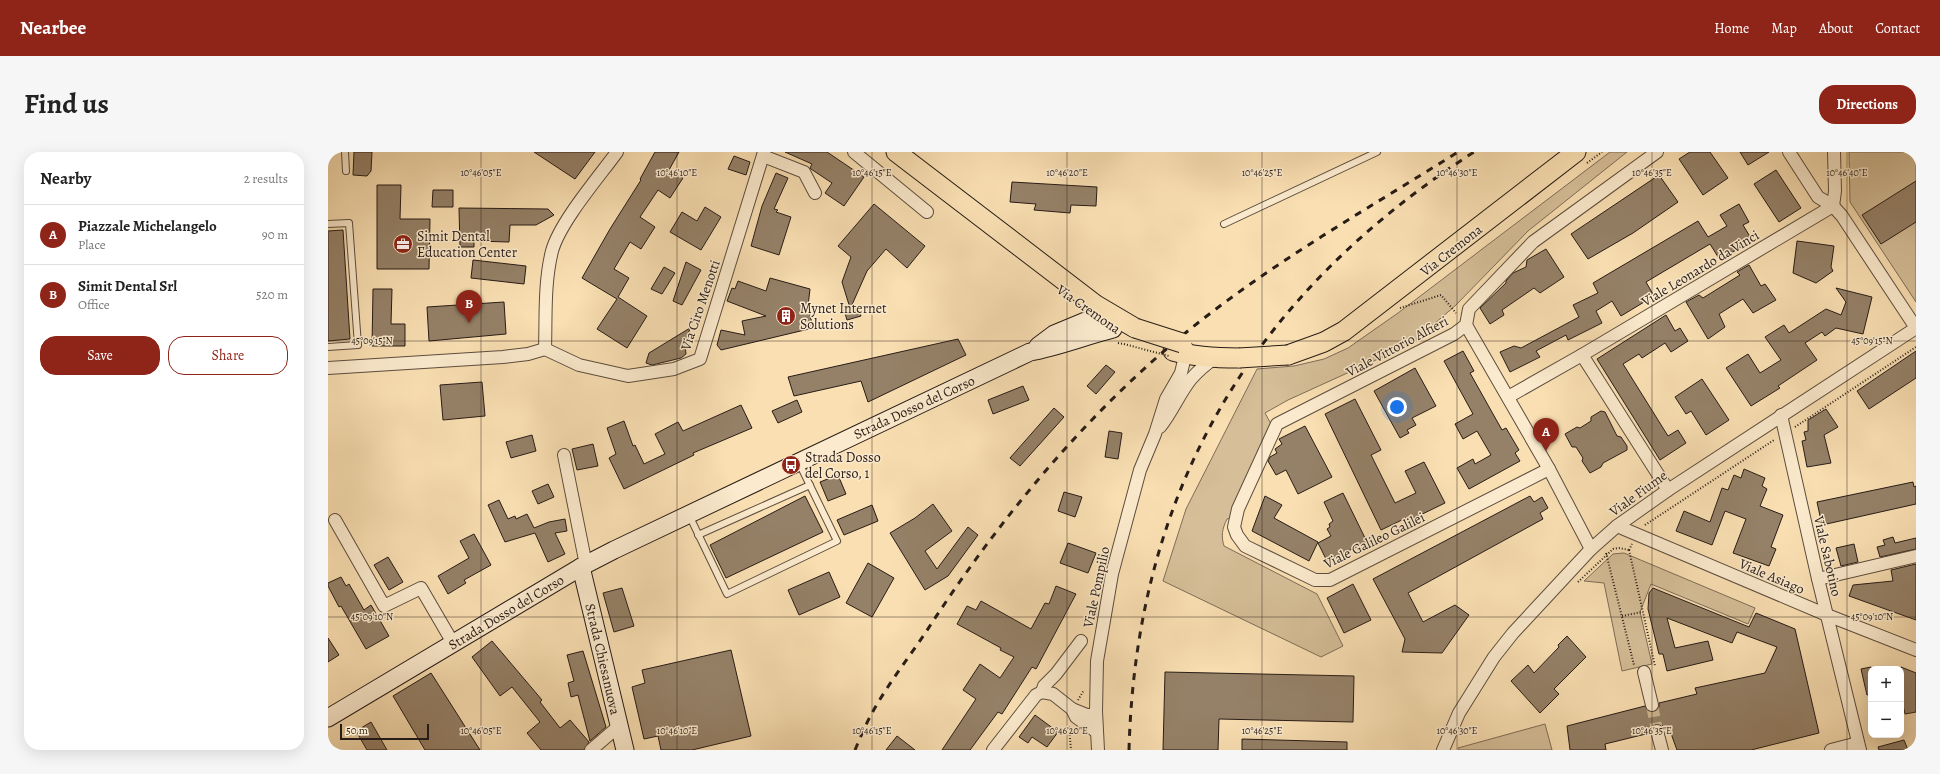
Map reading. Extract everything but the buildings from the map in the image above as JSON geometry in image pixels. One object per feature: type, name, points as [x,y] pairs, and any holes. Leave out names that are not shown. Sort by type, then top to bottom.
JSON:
[{"type":"main road","name":"Via Cremona","points":[[896,152],[972,211],[998,238],[1110,322],[1179,350],[1215,358],[1242,352]]},
{"type":"main road","name":"Via Cremona","points":[[1179,350],[1242,352],[1288,351],[1324,342],[1361,319],[1576,152]]},
{"type":"main road","name":"Strada Dosso del Corso","points":[[328,718],[584,566],[688,514],[1030,352],[1045,339],[1110,322]]},
{"type":"main road","name":"Strada Dosso del Corso","points":[[1030,352],[1050,349],[1110,322]]},
{"type":"main road","name":"Strada Chiesanuova","points":[[584,566],[625,750]]},
{"type":"street","points":[[328,368],[503,357],[528,354],[545,349],[547,284],[552,251],[560,231],[617,152]]},
{"type":"street","points":[[854,152],[927,212]]},
{"type":"street","name":"Viale Vittorio Alfieri","points":[[1277,424],[1440,343],[1466,325],[1469,309],[1533,242],[1657,152]]},
{"type":"street","points":[[1789,152],[1818,197],[1832,206],[1842,216],[1916,328]]},
{"type":"street","points":[[1832,206],[1835,190],[1833,152]]},
{"type":"street","points":[[764,154],[804,172],[815,193]]},
{"type":"street","name":"Via Ciro Menotti","points":[[545,349],[579,365],[628,376],[674,369],[700,359],[764,154]]},
{"type":"street","name":"Viale Leonardo da Vinci","points":[[1508,397],[1582,355],[1832,206]]},
{"type":"street","points":[[1466,325],[1549,469],[1591,549]]},
{"type":"street","name":"Viale Fiume","points":[[1443,750],[1459,713],[1494,657],[1513,633],[1591,549],[1617,526],[1668,490],[1916,328]]},
{"type":"street","name":"Viale Pompilio","points":[[1098,750],[1096,716],[1097,661],[1112,574],[1140,470],[1155,434],[1166,399],[1181,373],[1179,350]]},
{"type":"street","points":[[1582,355],[1668,490]]},
{"type":"street","name":"Viale Pompilio","points":[[1155,434],[1170,414],[1190,380],[1201,368],[1215,358]]},
{"type":"street","name":"Viale Sabotino","points":[[1781,415],[1818,579],[1859,747]]},
{"type":"street","name":"Viale Galileo Galilei","points":[[1277,424],[1238,509],[1234,527],[1237,535],[1245,546],[1315,580],[1330,580],[1549,469]]},
{"type":"street","points":[[564,455],[584,566]]},
{"type":"street","points":[[335,520],[384,606],[421,588],[453,643]]},
{"type":"street","name":"Viale Asiago","points":[[1617,526],[1827,615],[1916,650]]},
{"type":"street","points":[[1818,579],[1916,556]]},
{"type":"street","points":[[1081,641],[1056,674],[1044,686],[1048,693],[1072,709],[1087,715],[1096,716]]},
{"type":"street","points":[[1644,672],[1652,705]]},
{"type":"street","points":[[993,750],[1036,695],[1048,693]]},
{"type":"street","points":[[1072,709],[1076,717],[1097,732]]},
{"type":"street","points":[[591,750],[619,726]]},
{"type":"street","points":[[1657,731],[1662,750]]},
{"type":"street","points":[[1831,750],[1859,747]]},
{"type":"lane","points":[[345,152],[346,171]]},
{"type":"lane","points":[[1224,224],[1377,152]]},
{"type":"lane","points":[[328,224],[349,223],[358,345],[328,347]]},
{"type":"lane","points":[[688,514],[727,594],[837,541],[798,462]]},
{"type":"lane","points":[[698,535],[810,485]]},
{"type":"path","points":[[1398,309],[1441,295],[1466,325]]},
{"type":"path","points":[[1110,322],[1179,350]]},
{"type":"path","points":[[1575,585],[1606,554],[1613,549],[1619,548],[1629,550],[1655,666],[1644,672],[1636,672],[1606,554]]},
{"type":"path","points":[[1622,616],[1643,612]]},
{"type":"shaded area","points":[[1610,152],[1627,152],[1528,231],[1456,305],[1411,344],[1288,400],[1265,413],[1271,424],[1233,517],[1227,519],[1225,523],[1222,536],[1224,546],[1317,594],[1343,646],[1321,657],[1163,581],[1186,509],[1257,369],[1294,366],[1324,359],[1348,348],[1398,313]]},
{"type":"shaded area","points":[[1849,152],[1916,152],[1916,302],[1850,202]]},
{"type":"shaded area","points":[[1624,553],[1755,608],[1748,624],[1651,584],[1640,612],[1652,664],[1622,671],[1604,583],[1584,581],[1613,554]]},
{"type":"shaded area","points":[[1545,724],[1552,750],[1459,750],[1458,748]]},
{"type":"tunnel","points":[[1652,705],[1657,731]]},
{"type":"railway","points":[[855,750],[869,719],[883,694],[978,556],[1037,481],[1101,410],[1171,345],[1239,292],[1311,243],[1458,152]]},
{"type":"railway","points":[[1129,750],[1137,655],[1155,565],[1183,482],[1222,405],[1270,334],[1329,268],[1397,207],[1474,152]]},
{"type":"place","name":"Simit Dental Education Center","points":[[403,244]]},
{"type":"place","name":"Mynet Internet Solutions","points":[[786,316]]},
{"type":"place","name":"Simit Dental Srl","points":[[469,323]]},
{"type":"place","name":"Piazzale Michelangelo","points":[[1546,451]]},
{"type":"place","name":"Strada Dosso del Corso, 1","points":[[791,465]]}]
